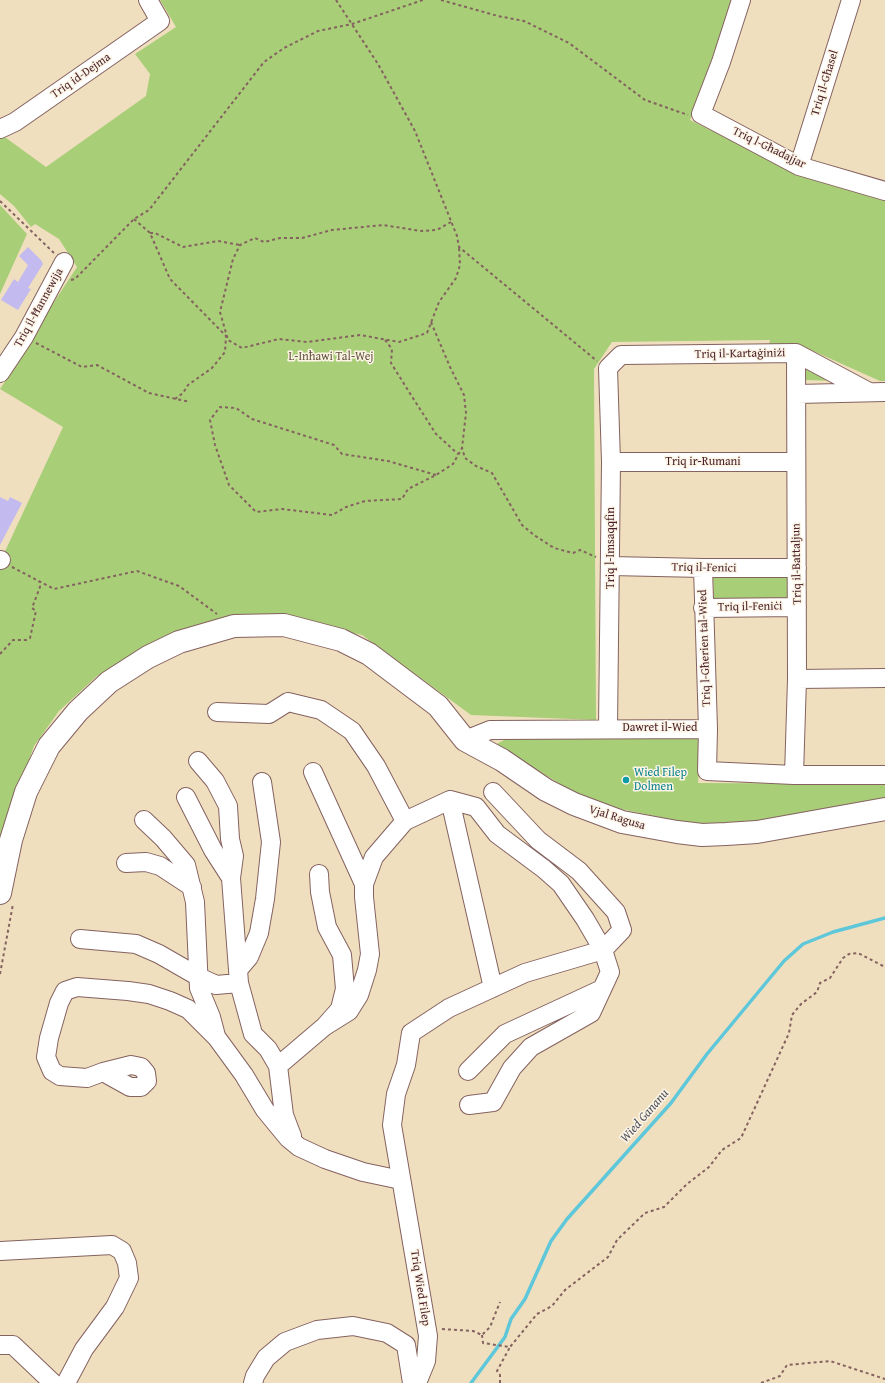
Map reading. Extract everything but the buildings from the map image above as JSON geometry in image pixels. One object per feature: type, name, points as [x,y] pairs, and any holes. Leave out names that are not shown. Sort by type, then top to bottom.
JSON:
[{"type":"main road","name":"Vjal Ragusa","points":[[0,893],[17,816],[36,768],[49,746],[62,729],[92,696],[115,678],[148,657],[179,642],[234,626],[284,625],[341,640],[369,654],[394,671],[438,706],[465,740],[502,760],[546,790],[574,804],[616,820],[647,828],[702,835],[743,834],[885,810]]},
{"type":"street","name":"Triq id-Dejma","points":[[0,129],[15,122],[160,22],[148,0]]},
{"type":"street","points":[[701,114],[721,62],[741,0]]},
{"type":"street","name":"Triq il-Għasel","points":[[799,166],[851,0]]},
{"type":"street","name":"Triq l-Għadajjar","points":[[701,114],[799,166],[885,191]]},
{"type":"street","name":"Triq il-Ħannewija","points":[[0,373],[24,337],[64,262]]},
{"type":"street","name":"Triq il-Kartaġiniżi","points":[[608,368],[621,355],[796,353],[877,392]]},
{"type":"street","name":"Triq il-Battaljun","points":[[794,775],[798,679],[796,353]]},
{"type":"street","name":"Triq l-Imsaqqfin","points":[[608,368],[611,462],[608,728]]},
{"type":"street","points":[[797,394],[877,392]]},
{"type":"street","name":"Triq ir-Rumani","points":[[611,462],[796,462]]},
{"type":"street","name":"Triq il-Fenici","points":[[611,560],[702,568],[797,568]]},
{"type":"street","name":"Triq l-Għerien tal-Wied","points":[[702,568],[708,728]]},
{"type":"street","name":"Triq il-Feniċi","points":[[703,608],[797,607]]},
{"type":"street","points":[[798,679],[885,678]]},
{"type":"street","points":[[217,712],[269,714],[288,702],[321,710],[352,731],[376,766],[405,820]]},
{"type":"street","name":"Dawret il-Wied","points":[[465,740],[490,730],[708,728],[707,771],[794,775],[885,775]]},
{"type":"street","points":[[198,761],[215,781],[228,806],[230,839],[234,856],[231,878],[235,909],[238,977],[253,1034],[268,1049],[278,1066],[284,1115],[288,1127],[299,1147]]},
{"type":"street","points":[[313,772],[364,884]]},
{"type":"street","points":[[80,939],[136,944],[159,954],[216,985],[238,977],[249,957],[259,933],[265,899],[271,842],[262,782]]},
{"type":"street","points":[[493,792],[538,840],[579,871],[616,912],[622,930],[603,950]]},
{"type":"street","points":[[186,798],[213,850],[231,878]]},
{"type":"street","points":[[450,800],[493,988]]},
{"type":"street","points":[[325,1026],[349,1011],[359,995],[367,970],[370,954],[364,884],[374,858],[405,820],[450,800],[476,807],[496,834],[544,869],[561,884],[585,919],[603,950],[610,972],[591,1013],[531,1047],[512,1068],[493,1102],[468,1105]]},
{"type":"street","points":[[144,820],[164,838],[186,865],[195,902],[199,988],[211,1017],[217,1038]]},
{"type":"street","points":[[126,863],[146,862],[160,866],[192,887]]},
{"type":"street","points":[[278,1066],[325,1026],[340,1009],[345,989],[342,955],[327,927],[319,874]]},
{"type":"street","name":"Triq Wied Filep","points":[[417,1383],[426,1361],[428,1336],[392,1124],[396,1094],[406,1065],[411,1033],[449,1008],[525,973],[603,950]]},
{"type":"street","points":[[103,1072],[87,1078],[60,1076],[52,1071],[46,1056],[49,1038],[59,1003],[65,991],[77,986],[128,990],[149,994],[170,1001],[188,1009],[217,1038],[244,1075],[264,1110],[288,1138],[299,1147],[325,1160],[402,1186]]},
{"type":"street","points":[[468,1072],[505,1034],[602,989]]},
{"type":"street","points":[[0,1252],[112,1245],[122,1251],[127,1263],[129,1278],[115,1307],[84,1349],[66,1383]]},
{"type":"street","points":[[253,1383],[255,1376],[266,1358],[285,1342],[317,1330],[353,1326],[387,1333],[406,1346],[412,1383]]},
{"type":"street","points":[[0,1345],[13,1345],[53,1383]]},
{"type":"path","points":[[240,245],[233,259],[220,312],[228,340],[242,348],[279,339],[307,342],[360,335],[399,342],[426,333],[439,302],[456,278],[460,265],[459,247],[451,222],[415,131],[378,64],[336,0]]},
{"type":"path","points":[[51,285],[75,279],[134,219],[149,210],[264,62],[284,48],[318,31],[352,24],[423,0]]},
{"type":"path","points":[[441,0],[498,16],[524,21],[569,43],[645,100],[685,115],[701,114]]},
{"type":"path","points":[[0,202],[64,262]]},
{"type":"path","points":[[134,219],[150,234],[170,278],[226,336],[225,352],[212,368],[188,385],[183,394],[175,399]]},
{"type":"path","points":[[150,234],[155,233],[183,246],[218,241],[240,245],[255,238],[264,242],[280,238],[302,238],[332,230],[383,225],[421,231],[437,230],[451,222]]},
{"type":"path","points":[[459,247],[581,350],[608,368]]},
{"type":"path","points":[[431,322],[450,367],[464,395],[466,413],[462,448],[464,458],[476,466],[492,473],[522,525],[534,535],[554,548],[574,553],[580,550],[594,557],[611,560]]},
{"type":"path","points":[[24,337],[82,367],[97,365],[149,393],[190,402]]},
{"type":"path","points":[[385,340],[392,349],[391,363],[411,395],[436,434],[458,454]]},
{"type":"path","points":[[436,475],[388,461],[342,454],[334,445],[252,419],[236,408],[220,407],[210,420],[215,445],[229,485],[256,512],[282,509],[332,515],[346,507],[364,501],[402,500],[408,489],[436,475],[453,464],[462,448]]},
{"type":"path","points":[[0,560],[54,589],[136,571],[179,586],[218,614]]},
{"type":"path","points":[[0,654],[13,640],[26,640],[30,638],[34,626],[36,611],[32,608],[40,587],[39,582]]},
{"type":"path","points":[[500,1383],[500,1375],[497,1371],[510,1347],[536,1314],[552,1306],[565,1290],[608,1257],[617,1240],[645,1213],[664,1208],[687,1184],[709,1167],[722,1150],[741,1138],[789,1034],[792,1015],[801,1004],[817,992],[820,983],[830,978],[843,958],[849,954],[858,953],[881,967],[885,967]]},
{"type":"path","points":[[482,1335],[490,1327],[500,1302]]},
{"type":"path","points":[[428,1336],[442,1329],[473,1331],[482,1335]]},
{"type":"path","points":[[482,1335],[484,1343],[510,1347]]},
{"type":"path","points":[[761,1383],[780,1376],[787,1365],[830,1361],[885,1379]]},
{"type":"green space","name":"L-Inħawi Tal-Wej","points":[[160,0],[733,0],[690,120],[805,177],[885,199],[885,381],[880,381],[802,346],[769,345],[770,340],[612,342],[594,369],[596,720],[471,715],[362,635],[273,615],[218,620],[150,643],[97,676],[59,711],[34,746],[0,840],[0,562],[63,427],[0,389],[39,330],[46,314],[77,267],[59,239],[35,224],[31,227],[14,206],[0,194],[0,136],[2,135],[46,167],[146,96],[150,74],[135,54],[176,27]]},
{"type":"green space","points":[[0,205],[27,234],[0,294]]},
{"type":"green space","points":[[803,362],[838,381],[804,380]]},
{"type":"green space","points":[[713,577],[791,577],[791,598],[714,599]]},
{"type":"green space","points":[[511,736],[702,737],[698,783],[885,784],[885,799],[712,828],[592,803],[495,745]]},
{"type":"waterway","name":"Wied Gananu","points":[[471,1383],[505,1337],[511,1319],[525,1299],[551,1241],[567,1219],[671,1103],[707,1054],[784,961],[803,944],[833,932],[885,918]]},
{"type":"place","name":"Wied Filep Dolmen","points":[[626,780]]}]
